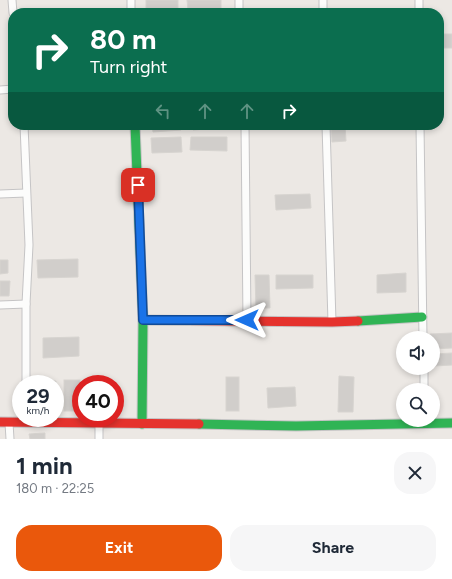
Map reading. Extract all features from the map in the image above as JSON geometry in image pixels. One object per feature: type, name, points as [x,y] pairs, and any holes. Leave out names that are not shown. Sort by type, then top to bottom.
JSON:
[{"type":"street","points":[[24,130],[29,245],[26,304],[26,375]]},
{"type":"street","points":[[135,130],[143,320],[142,424]]},
{"type":"street","points":[[245,130],[247,320]]},
{"type":"street","points":[[326,130],[332,322]]},
{"type":"street","points":[[420,130],[423,331]]},
{"type":"street","points":[[0,194],[26,193]]},
{"type":"street","points":[[0,304],[26,304]]},
{"type":"street","points":[[143,320],[332,322],[422,317]]},
{"type":"street","points":[[5,422],[10,439]]},
{"type":"street","points":[[124,423],[296,426],[396,423]]},
{"type":"street","points":[[440,423],[452,424]]},
{"type":"street","points":[[99,427],[99,439]]},
{"type":"building","points":[[146,0],[178,0],[178,8],[146,8]]},
{"type":"building","points":[[187,0],[221,0],[221,8],[188,8]]},
{"type":"building","points":[[444,34],[452,34],[452,48],[444,48]]},
{"type":"building","points":[[153,130],[181,130],[153,132]]},
{"type":"building","points":[[331,130],[345,130],[346,141],[332,142]]},
{"type":"building","points":[[181,137],[182,152],[152,153],[151,138]]},
{"type":"building","points":[[191,137],[227,137],[227,151],[190,150]]},
{"type":"building","points":[[310,194],[311,208],[276,210],[275,195]]},
{"type":"building","points":[[78,259],[78,277],[38,278],[37,260]]},
{"type":"building","points":[[0,260],[8,260],[8,273],[0,274]]},
{"type":"building","points":[[406,273],[406,292],[377,293],[377,275]]},
{"type":"building","points":[[255,275],[269,275],[270,308],[256,308]]},
{"type":"building","points":[[276,275],[313,275],[313,288],[276,289]]},
{"type":"building","points":[[0,281],[10,281],[9,296],[0,296]]},
{"type":"building","points":[[452,333],[452,348],[440,349],[440,334]]},
{"type":"building","points":[[79,337],[79,356],[43,358],[43,338]]},
{"type":"building","points":[[452,353],[452,365],[440,366],[440,354]]},
{"type":"building","points":[[339,376],[354,377],[353,412],[338,412]]},
{"type":"building","points":[[226,377],[239,377],[239,411],[226,411]]},
{"type":"building","points":[[64,380],[72,380],[72,411],[64,411]]},
{"type":"building","points":[[295,387],[296,406],[268,408],[267,388]]},
{"type":"building","points":[[45,433],[45,439],[30,439],[29,434]]},
{"type":"traffic: fast","points":[[135,130],[143,320],[142,424]]},
{"type":"traffic: fast","points":[[358,321],[422,317]]},
{"type":"traffic: fast","points":[[199,424],[296,426],[452,423]]},
{"type":"traffic: jam","points":[[143,320],[358,321]]},
{"type":"traffic: jam","points":[[0,422],[199,424]]},
{"type":"route","points":[[138,185],[143,320],[247,320]]}]
